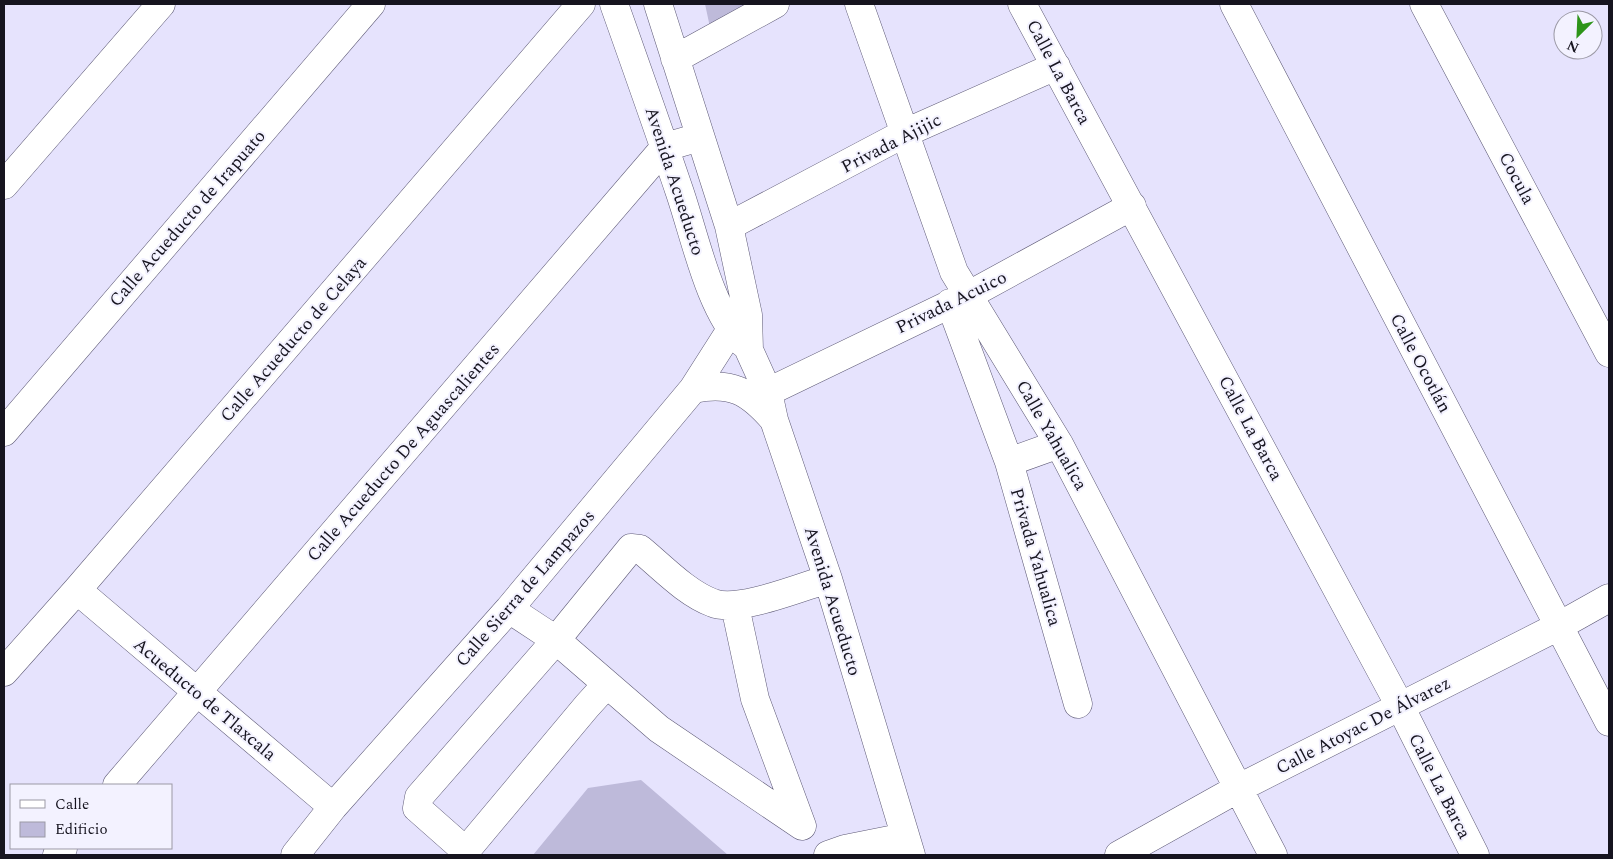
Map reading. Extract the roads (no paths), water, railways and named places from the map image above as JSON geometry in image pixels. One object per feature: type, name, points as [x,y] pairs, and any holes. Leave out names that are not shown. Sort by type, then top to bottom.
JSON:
[{"type":"street","points":[[4,185],[161,4]]},
{"type":"street","name":"Calle Acueducto de Irapuato","points":[[4,432],[371,4]]},
{"type":"street","name":"Calle Acueducto de Celaya","points":[[4,672],[78,590],[581,4]]},
{"type":"street","name":"Avenida Acueducto","points":[[614,4],[665,148],[704,271],[739,323],[768,392],[774,420],[828,579],[908,846]]},
{"type":"street","name":"Avenida Acueducto","points":[[658,4],[729,226],[739,323]]},
{"type":"street","points":[[675,59],[775,4]]},
{"type":"street","name":"Calle Yahualica","points":[[859,4],[954,272],[960,299],[1059,444],[1273,855]]},
{"type":"street","name":"Calle La Barca","points":[[1022,4],[1400,706],[1474,855]]},
{"type":"street","name":"Calle Ocotlán","points":[[1234,4],[1609,722]]},
{"type":"street","name":"Cocula","points":[[1424,4],[1609,353]]},
{"type":"street","name":"Privada Ajijic","points":[[729,226],[905,133],[1056,66]]},
{"type":"street","points":[[665,148],[700,137]]},
{"type":"street","name":"Calle Acueducto De Aguascalientes","points":[[118,784],[665,148]]},
{"type":"street","name":"Privada Acuico","points":[[768,392],[960,299],[1132,206]]},
{"type":"street","name":"Privada Yahualica","points":[[960,299],[1078,704]]},
{"type":"street","name":"Calle Sierra de Lampazos","points":[[295,855],[333,807],[509,609],[693,389],[739,323]]},
{"type":"street","points":[[693,389],[710,386],[728,387],[742,392],[761,404],[774,420]]},
{"type":"street","points":[[1009,462],[1059,444]]},
{"type":"street","points":[[608,684],[586,706],[469,847],[460,846],[417,808],[419,797],[556,640],[631,548],[640,549],[702,598],[715,604],[735,606],[828,579]]},
{"type":"street","name":"Acueducto de Tlaxcala","points":[[78,590],[333,807]]},
{"type":"street","name":"Calle Atoyac De Álvarez","points":[[1119,855],[1238,788],[1559,626],[1609,598]]},
{"type":"street","points":[[735,606],[755,699],[802,826],[816,855]]},
{"type":"street","points":[[509,609],[556,640],[659,729],[802,826]]},
{"type":"street","points":[[828,855],[845,849],[908,846]]}]
